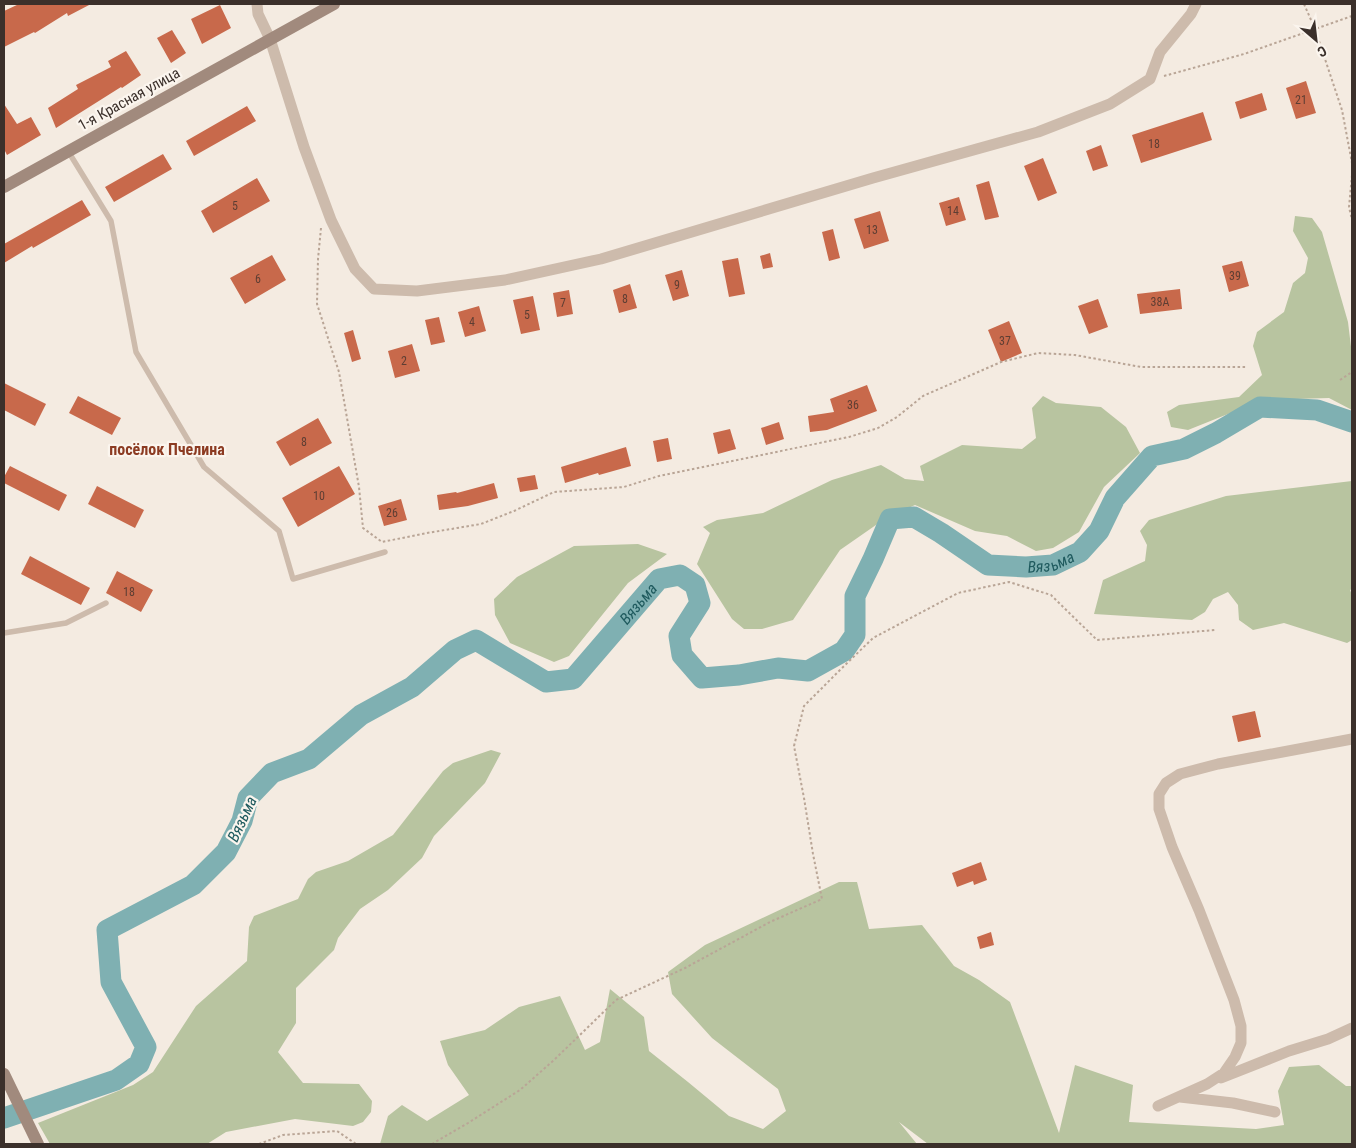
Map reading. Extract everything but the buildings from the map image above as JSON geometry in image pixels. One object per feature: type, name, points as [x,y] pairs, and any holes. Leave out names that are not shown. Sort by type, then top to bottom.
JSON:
[{"type":"main road","name":"1-я Красная улица","points":[[4,187],[334,4]]},
{"type":"main road","points":[[4,1074],[35,1139]]},
{"type":"street","points":[[257,4],[258,14],[270,39],[304,147],[331,220],[355,269],[374,289],[416,291],[505,280],[601,259],[873,178],[1038,132],[1110,104],[1150,79],[1160,52],[1191,14],[1196,4]]},
{"type":"street","points":[[1207,1084],[1224,1072],[1234,1057],[1241,1043],[1241,1026],[1234,1000],[1172,847],[1159,809],[1159,794],[1166,784],[1180,774],[1218,764],[1352,739]]},
{"type":"street","points":[[1158,1106],[1289,1050],[1328,1039],[1352,1028]]},
{"type":"street","points":[[1179,1097],[1233,1103],[1275,1112]]},
{"type":"lane","points":[[68,151],[111,221],[136,352],[204,467],[279,531],[293,579],[385,552]]},
{"type":"lane","points":[[4,633],[66,623],[106,603]]},
{"type":"path","points":[[1304,4],[1342,110],[1352,163]]},
{"type":"path","points":[[1150,79],[1244,54],[1352,16]]},
{"type":"path","points":[[1352,175],[1349,208],[1352,220]]},
{"type":"path","points":[[322,220],[318,259],[317,304],[338,372],[359,487],[363,528],[382,542],[427,532],[481,524],[554,492],[624,487],[659,476],[849,437],[878,428],[897,417],[923,396],[1001,362],[1038,353],[1075,355],[1141,367],[1246,368]]},
{"type":"path","points":[[1340,380],[1352,372]]},
{"type":"path","points":[[432,1144],[520,1090],[616,1000],[685,968],[770,922],[822,899],[794,746],[804,706],[873,638],[958,593],[1009,582],[1051,595],[1097,640],[1215,630]]},
{"type":"path","points":[[259,1144],[284,1135],[337,1131],[356,1144]]},
{"type":"green space","points":[[1295,216],[1312,218],[1322,232],[1348,322],[1352,355],[1352,410],[1329,398],[1263,400],[1188,430],[1171,427],[1167,412],[1179,405],[1239,397],[1262,375],[1253,346],[1257,332],[1284,312],[1293,283],[1305,273],[1308,258],[1293,231]]},
{"type":"green space","points":[[1043,396],[1056,403],[1101,407],[1126,427],[1140,453],[1104,487],[1079,532],[1053,548],[1036,551],[1007,536],[975,531],[915,505],[886,518],[840,550],[793,620],[762,629],[744,629],[732,619],[697,564],[710,533],[703,527],[717,520],[763,513],[832,480],[881,465],[905,479],[924,481],[920,466],[962,445],[1022,449],[1036,438],[1032,408]]},
{"type":"green space","points":[[1352,481],[1352,589],[1350,590],[1352,595],[1352,640],[1347,643],[1284,623],[1253,630],[1239,620],[1238,605],[1228,592],[1213,599],[1205,612],[1192,620],[1094,614],[1103,580],[1145,561],[1147,545],[1140,531],[1149,520],[1226,496]]},
{"type":"green space","points":[[638,544],[667,554],[628,583],[569,656],[554,662],[510,643],[495,615],[494,599],[517,577],[574,546]]},
{"type":"green space","points":[[491,750],[501,753],[485,783],[434,836],[422,858],[388,890],[360,909],[338,938],[334,950],[296,988],[296,1023],[278,1052],[303,1083],[359,1084],[372,1101],[371,1112],[363,1122],[353,1126],[295,1119],[226,1132],[207,1144],[50,1144],[38,1123],[133,1085],[153,1072],[196,1006],[247,961],[249,927],[254,916],[298,899],[308,879],[316,872],[348,861],[393,835],[443,771],[453,763]]},
{"type":"green space","points":[[839,882],[857,882],[869,929],[922,925],[954,966],[979,980],[1010,1002],[1059,1133],[1075,1065],[1133,1085],[1129,1122],[1256,1129],[1284,1125],[1278,1091],[1289,1067],[1319,1065],[1346,1086],[1352,1086],[1352,1144],[928,1144],[899,1122],[917,1144],[380,1144],[388,1116],[402,1105],[427,1121],[469,1095],[448,1065],[440,1041],[485,1030],[519,1007],[560,996],[585,1050],[600,1042],[610,989],[644,1017],[649,1051],[729,1116],[763,1129],[786,1111],[778,1089],[712,1038],[672,994],[668,972],[705,945]]},
{"type":"waterway","name":"Вязьма","points":[[4,1118],[116,1080],[139,1064],[146,1047],[111,982],[107,930],[193,885],[226,852],[242,821],[248,798],[272,773],[309,759],[361,715],[412,687],[455,650],[476,640],[546,682],[573,679],[659,579],[680,575],[695,585],[700,603],[679,636],[682,655],[702,678],[739,675],[778,668],[808,671],[844,651],[855,635],[855,596],[890,519],[914,517],[988,565],[1026,567],[1053,565],[1080,552],[1099,531],[1115,498],[1152,456],[1184,449],[1260,407],[1317,410],[1352,422]]},
{"type":"district","name":"посёлок Пчелина","points":[[167,449]]}]
